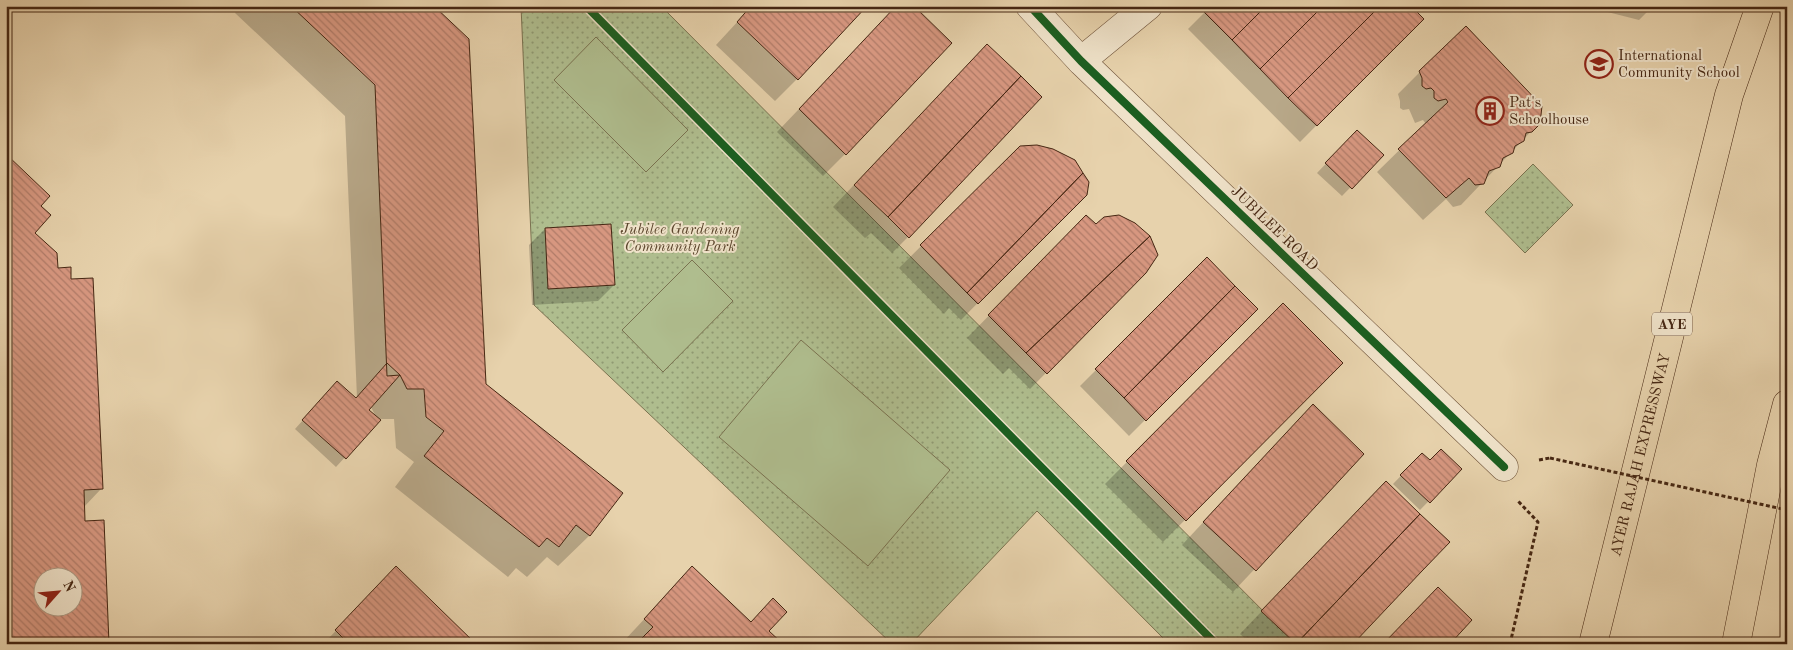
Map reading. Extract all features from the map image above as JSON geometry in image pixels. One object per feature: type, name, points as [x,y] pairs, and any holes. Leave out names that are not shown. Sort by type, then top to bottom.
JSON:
[{"type":"highway","name":"AYER RAJAH EXPRESSWAY","points":[[1593,644],[1729,95],[1760,6]]},
{"type":"highway","points":[[1736,644],[1771,465],[1787,404]]},
{"type":"street","name":"JUBILEE ROAD","points":[[1030,6],[1081,61],[1504,467]]},
{"type":"street","points":[[1081,61],[1148,6]]},
{"type":"path","points":[[1550,458],[1787,510]]},
{"type":"path","points":[[1510,644],[1538,522],[1513,497]]},
{"type":"green space","name":"Jubilee Gardening Community Park","points":[[521,6],[661,6],[1296,644],[1169,644],[1037,511],[911,644],[892,644],[534,305]]},
{"type":"green space","points":[[596,37],[688,130],[646,172],[554,80]]},
{"type":"green space","points":[[1533,164],[1573,205],[1525,253],[1485,212]]},
{"type":"green space","points":[[692,260],[733,301],[663,372],[622,330]]},
{"type":"green space","points":[[801,340],[950,470],[868,566],[719,437]]},
{"type":"building","points":[[291,6],[434,6],[469,39],[486,384],[623,493],[590,536],[576,525],[559,547],[547,538],[539,547],[424,456],[444,431],[426,417],[424,389],[407,389],[400,375],[387,376],[375,85]]},
{"type":"building","points":[[751,6],[867,6],[798,80],[737,22]]},
{"type":"building","points":[[896,6],[914,6],[952,43],[846,155],[799,109]]},
{"type":"building","points":[[1209,6],[1266,6],[1232,40],[1204,12]]},
{"type":"building","points":[[1266,6],[1323,6],[1260,69],[1232,40]]},
{"type":"building","points":[[1323,6],[1380,6],[1288,98],[1260,69]]},
{"type":"building","points":[[1380,6],[1411,6],[1424,19],[1317,126],[1288,98]]},
{"type":"building","name":"Pat's Schoolhouse","points":[[1466,26],[1542,106],[1540,124],[1532,132],[1526,133],[1524,141],[1515,146],[1513,153],[1503,158],[1500,167],[1489,171],[1484,184],[1475,185],[1469,178],[1446,198],[1398,149],[1448,102],[1446,99],[1438,101],[1434,98],[1434,91],[1431,88],[1426,89],[1422,86],[1422,78],[1419,71]]},
{"type":"building","points":[[987,44],[1021,76],[888,217],[854,185]]},
{"type":"building","points":[[1021,76],[1042,97],[909,238],[888,217]]},
{"type":"building","points":[[1357,130],[1384,155],[1352,189],[1325,163]]},
{"type":"building","points":[[1037,145],[1053,149],[1075,160],[1083,173],[967,293],[920,245],[1020,146]]},
{"type":"building","points":[[6,154],[50,196],[41,206],[51,215],[35,233],[57,253],[58,268],[71,267],[71,279],[93,278],[103,489],[84,490],[85,521],[104,520],[109,644],[8,644],[6,615]]},
{"type":"building","points":[[1083,173],[1089,182],[1087,195],[978,304],[967,293]]},
{"type":"building","points":[[1086,215],[1096,224],[1104,217],[1119,215],[1135,223],[1150,236],[1026,353],[988,315]]},
{"type":"building","points":[[611,224],[615,285],[548,289],[545,228]]},
{"type":"building","points":[[1150,236],[1158,255],[1146,273],[1047,374],[1026,353]]},
{"type":"building","points":[[1207,257],[1235,286],[1124,398],[1095,369]]},
{"type":"building","points":[[1235,286],[1258,309],[1146,421],[1124,398]]},
{"type":"building","points":[[1283,303],[1343,363],[1186,521],[1126,461]]},
{"type":"building","points":[[387,363],[400,375],[369,410],[381,420],[346,459],[302,420],[337,381],[356,398]]},
{"type":"building","points":[[1313,404],[1364,454],[1256,571],[1203,522]]},
{"type":"building","points":[[1441,449],[1462,469],[1430,503],[1400,475],[1422,453],[1430,460]]},
{"type":"building","points":[[1386,481],[1420,514],[1296,644],[1261,611]]},
{"type":"building","points":[[1420,514],[1450,542],[1353,644],[1296,644]]},
{"type":"building","points":[[396,566],[476,644],[349,644],[335,630]]},
{"type":"building","points":[[692,566],[751,622],[773,598],[787,612],[769,631],[783,644],[648,644],[642,638],[653,627],[644,619]]},
{"type":"building","points":[[1438,587],[1472,620],[1450,644],[1383,644]]},
{"type":"cycle path","points":[[586,6],[1216,644]]},
{"type":"cycle path","points":[[1030,6],[1081,61],[1504,467]]},
{"type":"place","name":"International Community School","points":[[1599,64]]},
{"type":"place","name":"Pat's Schoolhouse","points":[[1490,111]]}]
